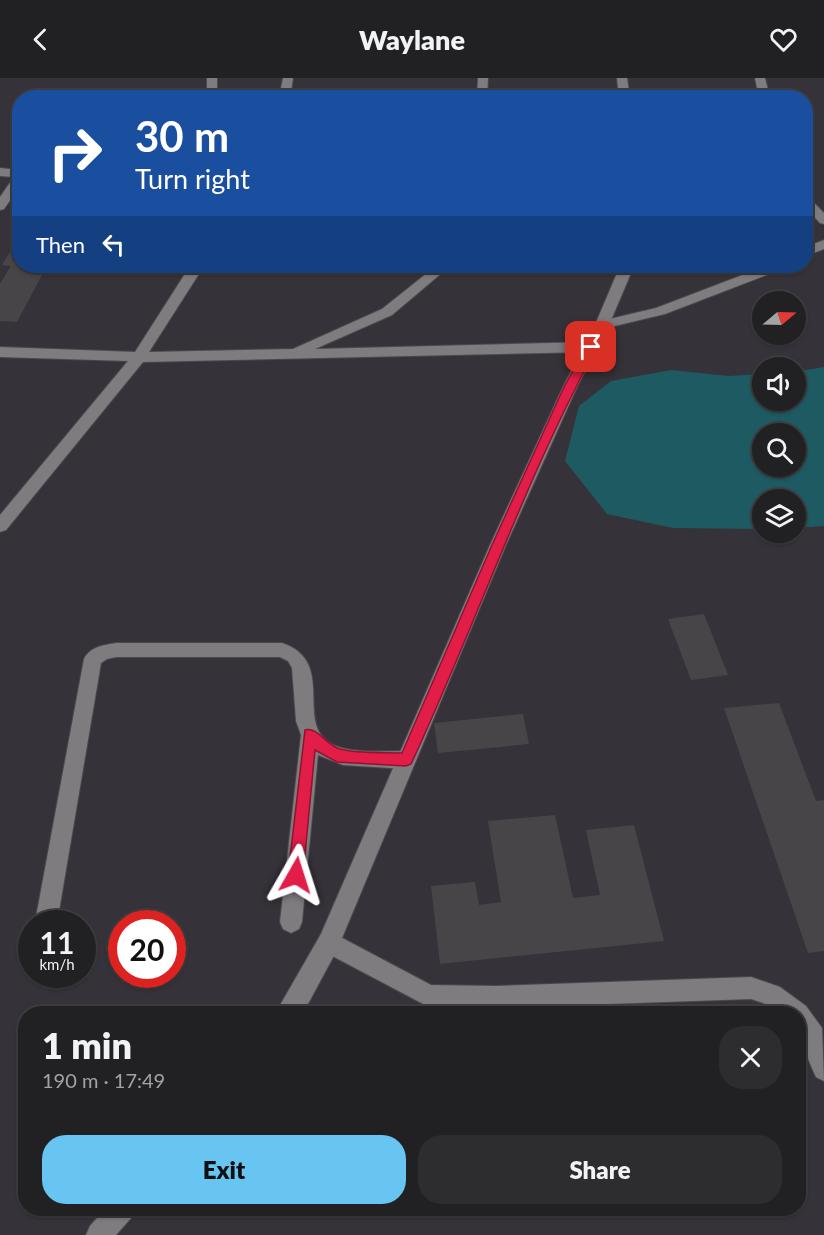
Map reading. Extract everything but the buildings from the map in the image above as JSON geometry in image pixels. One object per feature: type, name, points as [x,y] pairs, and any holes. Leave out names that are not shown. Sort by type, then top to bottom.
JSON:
[{"type":"street","points":[[0,206],[12,187]]},
{"type":"street","points":[[813,209],[824,220]]},
{"type":"street","points":[[0,526],[139,357],[193,273]]},
{"type":"street","points":[[290,354],[387,312],[435,273]]},
{"type":"street","points":[[292,1006],[329,942],[498,545],[570,387],[602,325],[624,273]]},
{"type":"street","points":[[602,325],[660,310],[758,273]]},
{"type":"street","points":[[0,352],[139,357],[591,347]]},
{"type":"street","points":[[48,910],[93,659],[97,655],[116,650],[282,650],[293,655],[299,662],[303,677],[304,717],[310,735],[318,744],[337,755],[406,760]]},
{"type":"street","points":[[291,922],[310,735]]},
{"type":"street","points":[[329,942],[429,996],[496,997],[751,988],[772,996],[786,1006]]},
{"type":"street","points":[[806,1025],[814,1036],[824,1070]]},
{"type":"street","points":[[99,1235],[117,1216]]},
{"type":"shaded area","points":[[0,78],[824,78],[824,1235],[0,1235]]},
{"type":"water","points":[[824,367],[824,526],[806,527],[806,489],[752,489],[752,529],[673,528],[607,514],[565,461],[579,406],[611,381],[671,370],[729,376],[752,375],[752,411],[806,411],[806,370]]},
{"type":"route","points":[[296,875],[310,735],[318,744],[337,755],[406,760],[498,545],[570,387],[591,347]]}]
